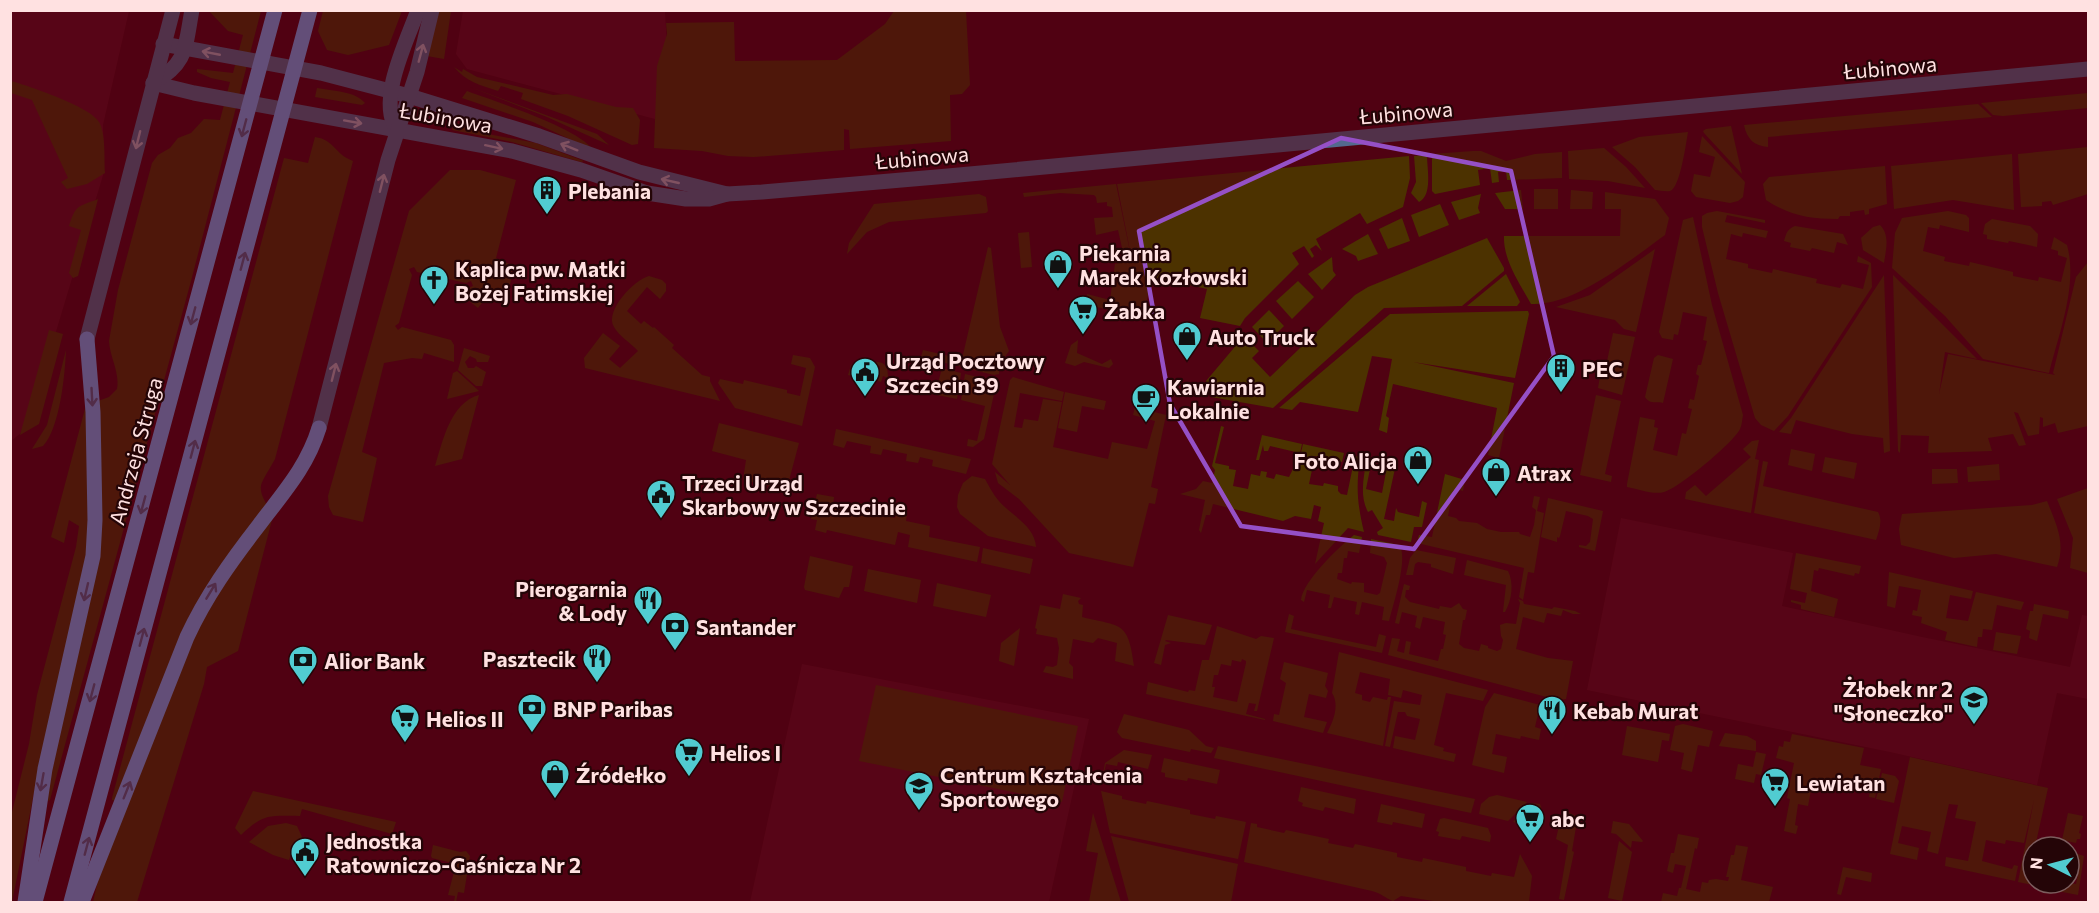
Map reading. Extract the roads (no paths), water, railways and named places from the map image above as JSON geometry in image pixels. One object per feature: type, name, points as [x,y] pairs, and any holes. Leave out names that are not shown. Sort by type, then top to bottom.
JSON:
[{"type":"main road","name":"Andrzeja Struga","points":[[36,903],[275,10]]},
{"type":"main road","points":[[71,903],[310,10]]},
{"type":"main road","points":[[25,903],[48,752],[93,555],[95,520],[93,412],[87,339]]},
{"type":"main road","points":[[82,903],[187,637],[201,609],[222,573],[304,466],[320,428]]},
{"type":"street","points":[[87,339],[173,10]]},
{"type":"street","points":[[153,83],[175,68],[183,57],[192,10]]},
{"type":"street","points":[[396,129],[390,114],[390,91],[418,10]]},
{"type":"street","points":[[320,428],[396,129],[409,96],[432,10]]},
{"type":"street","name":"Łubinowa","points":[[163,44],[321,73],[409,96],[539,135],[659,179],[709,188],[727,194]]},
{"type":"street","name":"Łubinowa","points":[[153,83],[512,151],[581,170],[647,193],[709,199],[727,194],[936,177],[2088,69]]},
{"type":"place","name":"Plebania","points":[[547,216]]},
{"type":"place","name":"Piekarnia Marek Kozłowski","points":[[1058,290]]},
{"type":"place","name":"Kaplica pw. Matki Bożej Fatimskiej","points":[[434,306]]},
{"type":"place","name":"Żabka","points":[[1083,336]]},
{"type":"place","name":"Auto Truck","points":[[1187,362]]},
{"type":"place","name":"PEC","points":[[1561,394]]},
{"type":"place","name":"Urząd Pocztowy Szczecin 39","points":[[865,398]]},
{"type":"place","name":"Kawiarnia Lokalnie","points":[[1146,424]]},
{"type":"place","name":"Foto Alicja","points":[[1418,486]]},
{"type":"place","name":"Atrax","points":[[1496,498]]},
{"type":"place","name":"Trzeci Urząd Skarbowy w Szczecinie","points":[[661,520]]},
{"type":"place","name":"Pierogarnia & Lody","points":[[648,626]]},
{"type":"place","name":"Santander","points":[[675,652]]},
{"type":"place","name":"Pasztecik","points":[[597,684]]},
{"type":"place","name":"Alior Bank","points":[[303,686]]},
{"type":"place","name":"Żłobek nr 2 \"Słoneczko\"","points":[[1974,726]]},
{"type":"place","name":"BNP Paribas","points":[[532,734]]},
{"type":"place","name":"Kebab Murat","points":[[1552,736]]},
{"type":"place","name":"Helios II","points":[[405,744]]},
{"type":"place","name":"Helios I","points":[[689,778]]},
{"type":"place","name":"Źródełko","points":[[555,800]]},
{"type":"place","name":"Lewiatan","points":[[1775,808]]},
{"type":"place","name":"Centrum Kształcenia Sportowego","points":[[919,812]]},
{"type":"place","name":"abc","points":[[1530,844]]},
{"type":"place","name":"Jednostka Ratowniczo-Gaśnicza Nr 2","points":[[305,878]]}]
